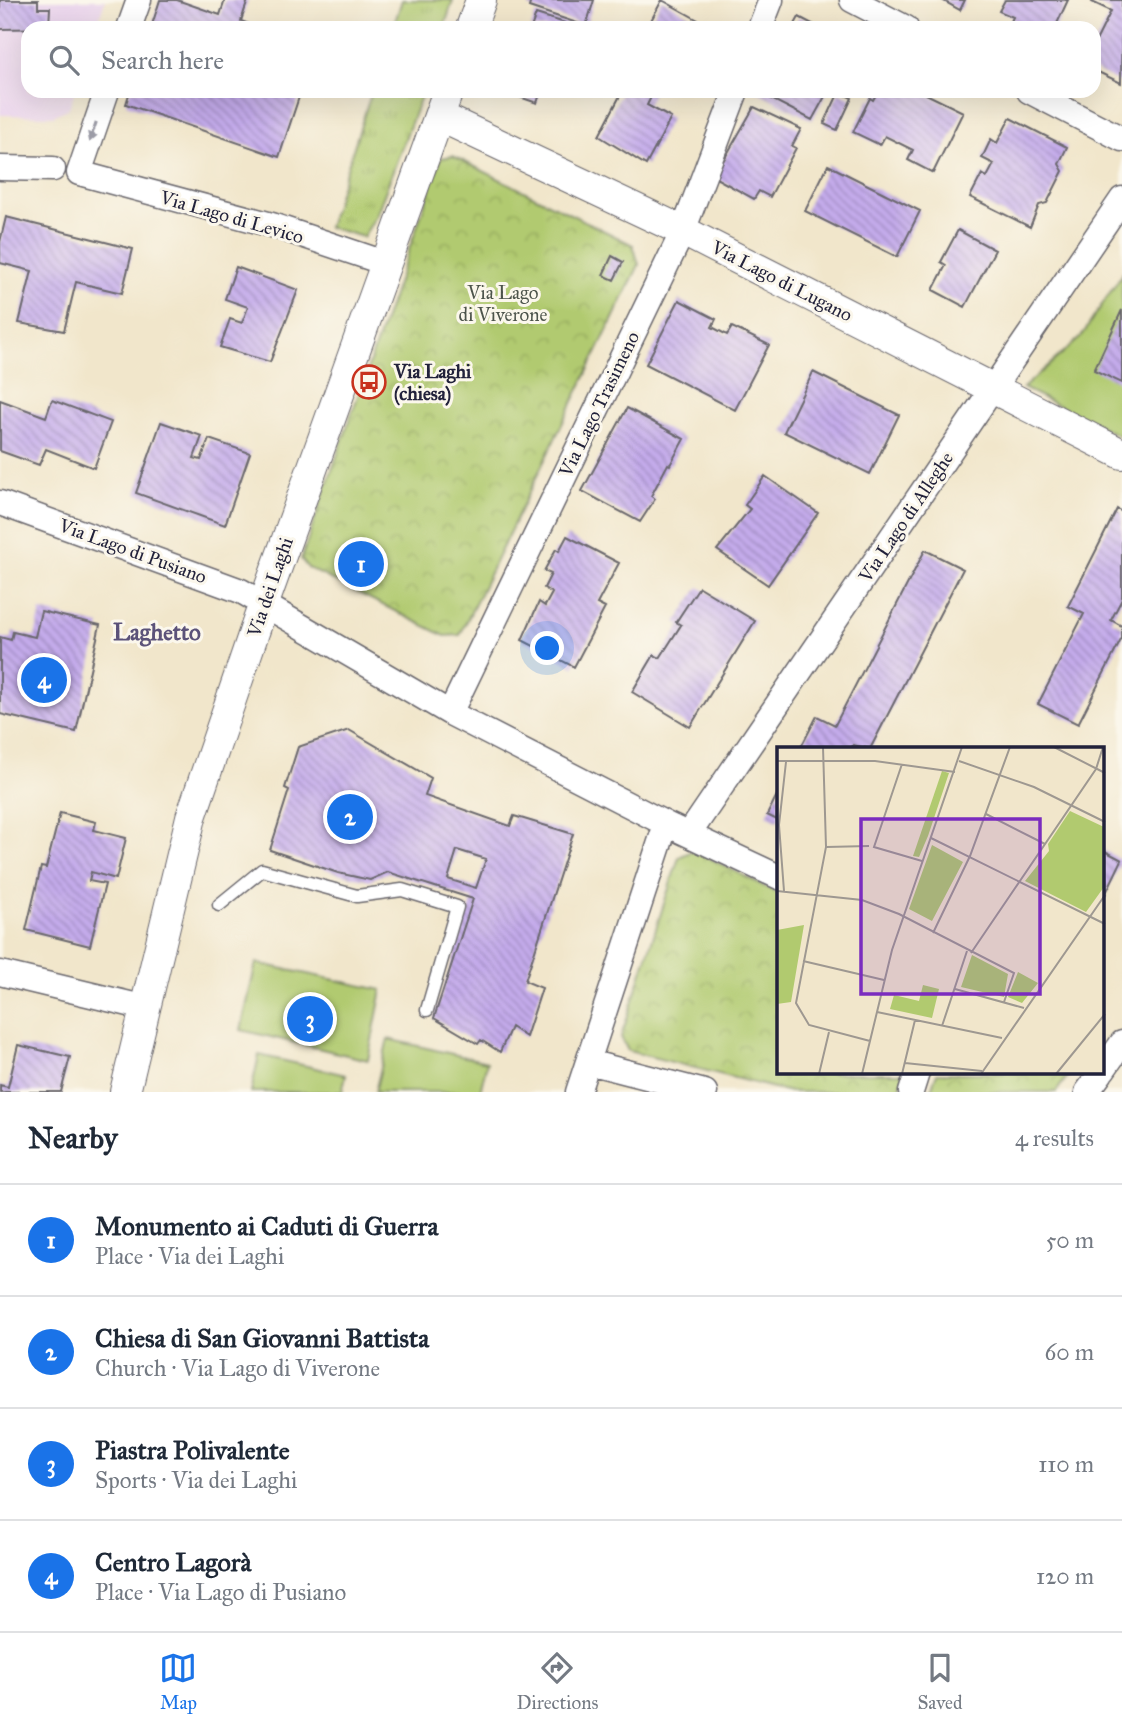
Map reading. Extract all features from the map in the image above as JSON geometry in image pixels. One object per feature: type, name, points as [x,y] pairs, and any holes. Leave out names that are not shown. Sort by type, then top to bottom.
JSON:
[{"type":"street","points":[[132,21],[139,0]]},
{"type":"street","points":[[474,21],[481,0]]},
{"type":"street","points":[[763,21],[771,0]]},
{"type":"street","points":[[852,0],[892,21]]},
{"type":"street","name":"Via Lago di Levico","points":[[105,98],[79,173],[272,225],[384,263]]},
{"type":"street","name":"Via Lago Trasimeno","points":[[450,713],[683,231],[733,98]]},
{"type":"street","points":[[1043,98],[1122,139]]},
{"type":"street","name":"Via Lago di Lugano","points":[[443,103],[683,231],[1122,454]]},
{"type":"street","name":"Via dei Laghi","points":[[125,1092],[191,817],[384,263],[443,103]]},
{"type":"street","points":[[0,168],[53,169]]},
{"type":"street","name":"Via Lago di Alleghe","points":[[689,834],[1122,199]]},
{"type":"street","name":"Via Lago di Pusiano","points":[[0,503],[217,582],[264,603]]},
{"type":"street","points":[[264,603],[450,713],[666,824],[777,876]]},
{"type":"street","points":[[578,1092],[666,824]]},
{"type":"street","points":[[0,973],[146,1008]]},
{"type":"street","points":[[1104,1068],[1122,1043]]},
{"type":"street","points":[[588,1062],[705,1092]]},
{"type":"street","points":[[911,1092],[918,1074]]},
{"type":"street","points":[[1087,1092],[1100,1074]]},
{"type":"lane","points":[[219,905],[262,870],[357,896],[402,890],[457,907],[427,1010]]},
{"type":"shaded area","points":[[0,0],[105,0],[98,21],[21,21],[21,98],[73,98],[69,108],[53,116],[0,115]]},
{"type":"green space","points":[[402,0],[453,0],[446,21],[395,21]]},
{"type":"green space","points":[[370,98],[420,98],[376,216],[363,237],[328,227]]},
{"type":"green space","name":"Via Lago di Viverone","points":[[453,156],[633,245],[639,265],[460,635],[445,636],[308,568],[301,559],[441,158]]},
{"type":"green space","points":[[1122,274],[1122,437],[1023,388],[1081,337]]},
{"type":"green space","points":[[694,850],[777,893],[777,1074],[905,1074],[899,1092],[790,1092],[628,1051],[621,1037],[679,857]]},
{"type":"green space","points":[[256,963],[382,990],[368,1060],[241,1030]]},
{"type":"green space","points":[[388,1039],[487,1062],[480,1092],[375,1092]]},
{"type":"green space","points":[[259,1055],[346,1075],[342,1092],[251,1092]]},
{"type":"green space","points":[[937,1074],[1069,1074],[1056,1092],[930,1092]]},
{"type":"building","points":[[0,0],[38,0],[38,8],[50,8],[49,21],[21,21],[21,29],[0,29]]},
{"type":"building","points":[[160,0],[177,0],[220,15],[225,0],[248,0],[241,21],[153,21]]},
{"type":"building","points":[[531,0],[594,0],[588,21],[571,21],[529,7]]},
{"type":"building","points":[[662,0],[700,21],[651,21]]},
{"type":"building","points":[[942,0],[965,0],[960,10]]},
{"type":"building","points":[[1005,0],[1068,0],[1058,21],[1011,21],[1013,17],[999,11]]},
{"type":"building","points":[[1122,0],[1121,83],[1101,73],[1101,31],[1111,11],[1092,2]]},
{"type":"building","points":[[536,14],[559,21],[534,21]]},
{"type":"building","points":[[128,98],[299,98],[279,157],[126,104]]},
{"type":"building","points":[[522,98],[539,98],[537,103]]},
{"type":"building","points":[[619,98],[650,98],[647,105],[671,118],[646,165],[599,136]]},
{"type":"building","points":[[770,98],[824,98],[812,120]]},
{"type":"building","points":[[836,98],[852,98],[837,130],[824,124]]},
{"type":"building","points":[[870,98],[934,98],[963,112],[933,173],[908,160],[913,150],[885,136],[880,145],[853,132]]},
{"type":"building","points":[[754,107],[801,129],[792,146],[796,148],[770,197],[759,191],[754,199],[714,177]]},
{"type":"building","points":[[1010,118],[1067,147],[1059,164],[1063,171],[1047,203],[1039,205],[1030,227],[970,197],[982,174],[987,177],[994,164],[982,158],[991,139],[997,143]]},
{"type":"building","points":[[828,165],[920,211],[897,257],[805,211]]},
{"type":"building","points":[[6,217],[133,249],[122,293],[76,282],[64,331],[19,323],[32,271],[0,263],[0,242]]},
{"type":"building","points":[[958,230],[995,250],[965,307],[933,290],[946,265],[941,262]]},
{"type":"building","points":[[612,256],[623,262],[614,280],[603,275]]},
{"type":"building","points":[[236,267],[298,290],[270,362],[220,347],[230,319],[242,323],[248,307],[225,299]]},
{"type":"building","points":[[679,300],[716,319],[712,327],[727,335],[732,327],[769,345],[735,410],[646,364]]},
{"type":"building","points":[[1122,310],[1122,383],[1094,370]]},
{"type":"building","points":[[813,372],[899,415],[870,474],[784,432]]},
{"type":"building","points":[[0,400],[46,417],[52,400],[111,422],[94,468],[46,449],[39,465],[0,451]]},
{"type":"building","points":[[627,408],[684,439],[651,496],[655,499],[640,522],[582,491]]},
{"type":"building","points":[[161,422],[202,436],[194,458],[201,460],[209,439],[250,453],[225,525],[136,493]]},
{"type":"building","points":[[765,476],[818,513],[768,585],[717,550],[750,509],[745,505]]},
{"type":"building","points":[[1117,509],[1122,512],[1122,599],[1111,620],[1122,626],[1122,638],[1078,724],[1038,704],[1084,614],[1068,606]]},
{"type":"building","points":[[567,536],[619,563],[597,604],[605,608],[574,667],[522,640],[539,602],[545,606],[552,593],[544,588],[551,574],[544,571]]},
{"type":"building","points":[[925,550],[963,569],[871,747],[801,747],[817,716],[835,725]]},
{"type":"building","points":[[699,587],[755,621],[690,727],[632,692],[654,655],[660,658],[681,625],[676,622]]},
{"type":"building","points":[[41,611],[100,625],[76,732],[0,714],[0,637],[11,640],[13,632],[35,637]]},
{"type":"building","points":[[349,730],[431,778],[425,796],[510,826],[514,816],[573,834],[525,981],[542,988],[526,1037],[511,1027],[500,1052],[481,1040],[478,1044],[434,1018],[473,899],[388,872],[370,880],[338,873],[270,850],[289,790],[285,788],[298,747]],"holes":[[[457,850],[486,859],[476,888],[448,879]]]},
{"type":"building","points":[[777,795],[777,820],[767,815]]},
{"type":"building","points":[[60,813],[96,822],[94,830],[126,838],[116,879],[91,872],[89,881],[105,884],[90,946],[26,930],[41,867],[46,868]]},
{"type":"building","points":[[1104,851],[1122,860],[1104,897]]},
{"type":"building","points":[[18,1045],[70,1057],[61,1092],[0,1092],[0,1085],[8,1087]]},
{"type":"place","name":"Via Laghi (chiesa)","points":[[369,382]]},
{"type":"place","name":"Monumento ai Caduti di Guerra","points":[[361,564]]},
{"type":"place","name":"Centro Lagorà","points":[[44,680]]},
{"type":"place","name":"Chiesa di San Giovanni Battista","points":[[350,817]]},
{"type":"place","name":"Piastra Polivalente","points":[[310,1019]]},
{"type":"district","name":"Laghetto","points":[[157,632]]}]
